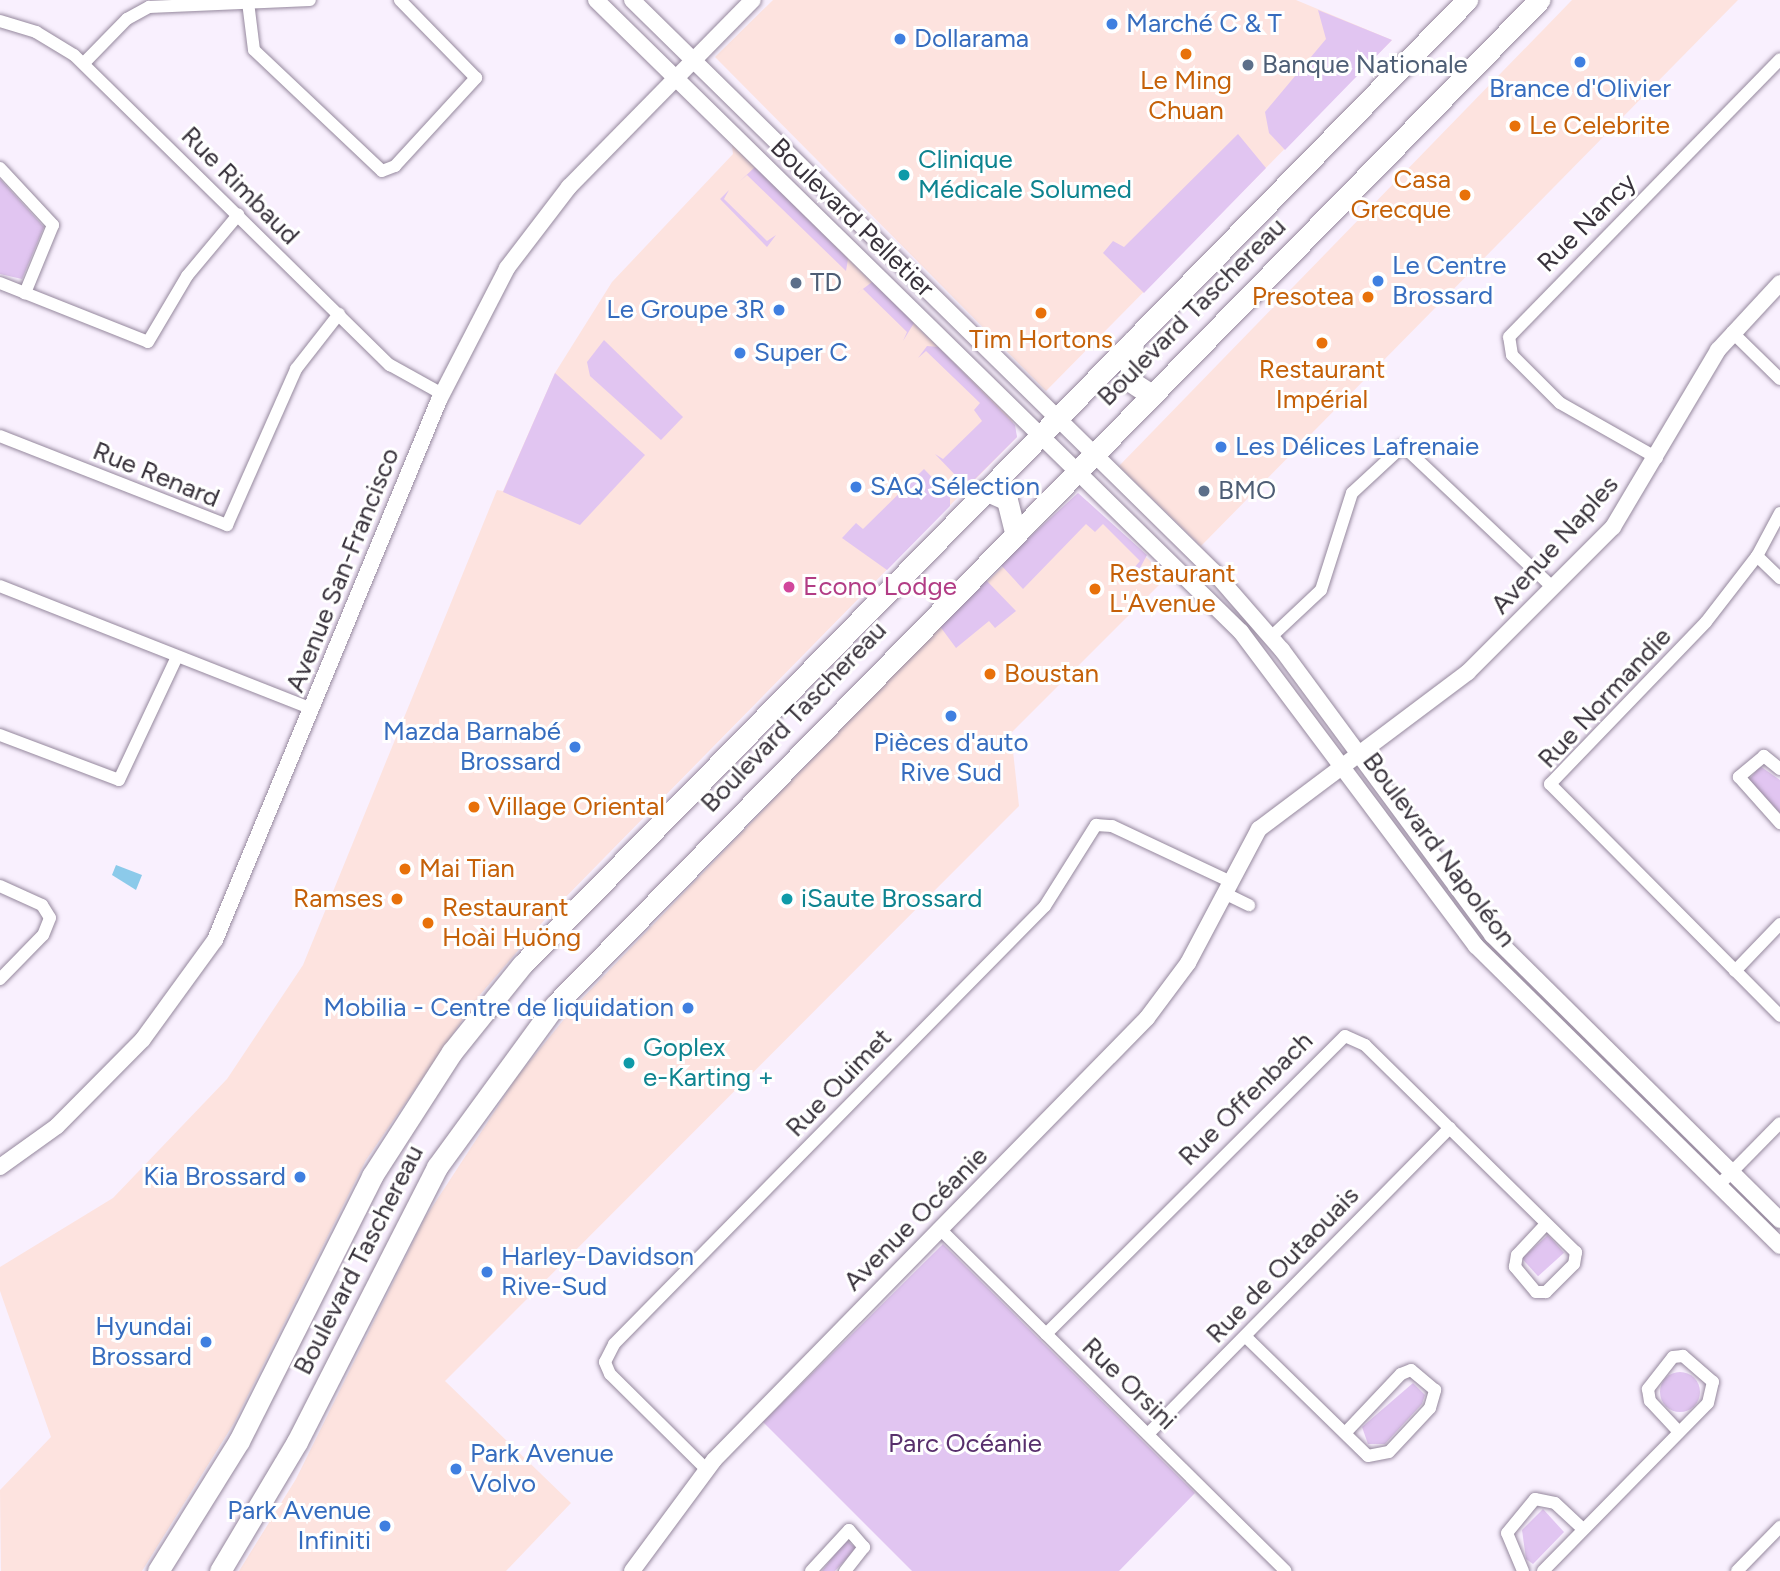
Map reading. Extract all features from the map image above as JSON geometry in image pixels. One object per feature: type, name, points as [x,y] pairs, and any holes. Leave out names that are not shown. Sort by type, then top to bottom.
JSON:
[{"type":"main road","name":"Boulevard Taschereau","points":[[158,1571],[239,1441],[372,1176],[475,1021],[583,899],[1468,0]]},
{"type":"main road","name":"Boulevard Taschereau","points":[[220,1571],[297,1442],[412,1209],[517,1051],[606,949],[1539,0]]},
{"type":"main road","points":[[1133,341],[1130,382],[1150,394]]},
{"type":"main road","points":[[985,491],[1007,500],[1015,531]]},
{"type":"street","points":[[84,63],[139,10],[310,0]]},
{"type":"street","points":[[248,2],[254,50],[382,172],[395,166],[476,78],[400,0]]},
{"type":"street","name":"Boulevard Pelletier","points":[[596,0],[1076,469]]},
{"type":"street","name":"Boulevard Pelletier","points":[[632,0],[1092,452]]},
{"type":"street","name":"Avenue San-Francisco","points":[[0,1167],[71,1114],[191,978],[224,923],[442,394],[482,308],[524,242],[753,0]]},
{"type":"street","name":"Rue Rimbaud","points":[[0,21],[48,38],[84,63],[400,373],[442,394]]},
{"type":"street","name":"Rue Nancy","points":[[1657,457],[1560,402],[1512,355],[1508,337],[1780,60]]},
{"type":"street","points":[[0,168],[53,225],[25,293]]},
{"type":"street","points":[[791,191],[808,174]]},
{"type":"street","points":[[0,283],[135,339],[153,340],[187,276],[238,215]]},
{"type":"street","name":"Avenue Naples","points":[[1342,764],[1468,672],[1620,517],[1732,332],[1780,283]]},
{"type":"street","points":[[930,329],[949,311]]},
{"type":"street","name":"Rue Renard","points":[[0,436],[227,525],[296,369],[339,314]]},
{"type":"street","points":[[1732,332],[1780,379]]},
{"type":"street","points":[[1272,636],[1321,590],[1352,493],[1403,446],[1553,588]]},
{"type":"street","name":"Boulevard Napoléon","points":[[1092,452],[1181,539],[1272,636],[1492,935],[1780,1220]]},
{"type":"street","name":"Boulevard Napoléon","points":[[1076,469],[1254,645],[1476,946],[1780,1246]]},
{"type":"street","name":"Rue Normandie","points":[[1780,513],[1758,556],[1706,622],[1550,785],[1780,1016]]},
{"type":"street","points":[[1165,556],[1181,539]]},
{"type":"street","points":[[1758,556],[1780,578]]},
{"type":"street","points":[[0,586],[176,659],[312,709]]},
{"type":"street","points":[[0,735],[119,780],[176,659]]},
{"type":"street","points":[[1780,769],[1764,756],[1754,757],[1739,777],[1780,823]]},
{"type":"street","name":"Avenue Océanie","points":[[632,1571],[706,1469],[1152,1013],[1188,963],[1259,829],[1342,764]]},
{"type":"street","name":"Rue Ouimet","points":[[706,1469],[610,1374],[605,1362],[614,1344],[1045,906],[1096,825],[1112,826],[1226,887]]},
{"type":"street","points":[[0,886],[42,905],[50,918],[43,935],[0,979]]},
{"type":"street","points":[[1226,887],[1250,905]]},
{"type":"street","points":[[1735,971],[1780,924]]},
{"type":"street","name":"Rue Offenbach","points":[[1046,1334],[1335,1040],[1356,1038],[1576,1252],[1574,1264],[1546,1292],[1536,1292],[1515,1267],[1517,1255],[1546,1224]]},
{"type":"street","points":[[1718,1186],[1780,1123]]},
{"type":"street","name":"Rue de Outaouais","points":[[1148,1434],[1450,1128]]},
{"type":"street","name":"Rue Orsini","points":[[940,1229],[1286,1571]]},
{"type":"street","points":[[1246,1337],[1345,1433],[1378,1458],[1430,1409],[1435,1390],[1411,1370],[1401,1374],[1345,1433]]},
{"type":"street","points":[[1543,1571],[1679,1432],[1714,1393],[1713,1382],[1683,1356],[1673,1357],[1648,1389],[1650,1401],[1679,1432]]},
{"type":"street","points":[[1523,1571],[1507,1533],[1535,1499],[1555,1503],[1583,1529]]},
{"type":"street","points":[[1737,1571],[1780,1527]]},
{"type":"street","points":[[811,1571],[849,1530],[864,1547],[845,1571]]},
{"type":"shaded area","points":[[773,0],[1296,0],[1392,40],[1046,391],[715,57]]},
{"type":"shaded area","name":"Le Centre Brossard","points":[[1572,0],[1738,0],[1201,546],[1119,466]]},
{"type":"shaded area","points":[[732,145],[1012,420],[1017,437],[553,910],[479,996],[366,1160],[234,1423],[142,1571],[1,1571],[0,1490],[51,1437],[0,1291],[0,1267],[113,1198],[227,1079],[303,965],[497,490],[503,491],[555,373],[612,282],[733,154]]},
{"type":"shaded area","points":[[1075,499],[1087,501],[1167,577],[1011,733],[1019,806],[445,1381],[571,1503],[506,1571],[239,1571],[296,1479],[425,1218],[517,1077],[574,1007],[943,623]]},
{"type":"green space","points":[[1318,10],[1392,40],[1285,150],[1269,133],[1265,112],[1326,39]]},
{"type":"green space","points":[[1238,134],[1266,168],[1144,293],[1103,253],[1113,241],[1124,247]]},
{"type":"green space","points":[[755,167],[848,259],[846,271],[747,175],[739,182]]},
{"type":"green space","points":[[0,179],[44,227],[22,279],[0,274]]},
{"type":"green space","points":[[729,190],[724,199],[767,241],[776,235],[767,247],[720,199]]},
{"type":"green space","points":[[872,282],[914,323],[903,341],[907,332],[863,289],[855,295]]},
{"type":"green space","points":[[604,340],[683,417],[661,440],[590,376],[587,362]]},
{"type":"green space","points":[[927,346],[938,347],[1015,425],[1017,437],[972,482],[960,480],[935,454],[943,459],[982,421],[974,410],[980,403],[926,351],[918,358]]},
{"type":"green space","points":[[555,373],[645,455],[580,525],[503,492]]},
{"type":"green space","points":[[924,469],[950,496],[950,506],[887,570],[842,538],[856,523],[863,529]]},
{"type":"green space","points":[[1078,493],[1147,555],[1140,568],[1133,569],[1140,561],[1103,524],[1095,532],[1086,524],[1023,589],[1000,564]]},
{"type":"green space","points":[[985,579],[1016,611],[995,628],[989,621],[956,648],[939,625]]},
{"type":"green space","points":[[1760,766],[1780,780],[1780,813],[1749,780]]},
{"type":"green space","points":[[1548,1235],[1564,1253],[1538,1276],[1522,1258]]},
{"type":"green space","name":"Parc Océanie","points":[[943,1244],[1195,1493],[1119,1571],[912,1571],[763,1422]]},
{"type":"green space","points":[[1680,1372],[1688,1373],[1694,1378],[1699,1384],[1699,1400],[1694,1406],[1688,1411],[1680,1412],[1672,1411],[1666,1406],[1661,1400],[1660,1392],[1661,1384],[1666,1378],[1672,1373]]},
{"type":"green space","points":[[1413,1383],[1425,1395],[1422,1404],[1385,1444],[1368,1444],[1362,1427]]},
{"type":"green space","points":[[1543,1509],[1564,1532],[1533,1564],[1526,1559],[1522,1530]]},
{"type":"green space","points":[[846,1540],[856,1548],[835,1571],[822,1571]]},
{"type":"water","points":[[116,865],[142,875],[136,890],[112,875]]},
{"type":"place","name":"Marché C & T","points":[[1112,24]]},
{"type":"place","name":"Dollarama","points":[[900,39]]},
{"type":"place","name":"Le Ming Chuan","points":[[1186,54]]},
{"type":"place","name":"Brance d'Olivier","points":[[1580,62]]},
{"type":"place","name":"Banque Nationale","points":[[1248,65]]},
{"type":"place","name":"Le Celebrite","points":[[1515,126]]},
{"type":"place","name":"Clinique Médicale Solumed","points":[[904,175]]},
{"type":"place","name":"Casa Grecque","points":[[1465,195]]},
{"type":"place","name":"Le Centre Brossard","points":[[1378,281]]},
{"type":"place","name":"TD","points":[[796,283]]},
{"type":"place","name":"Presotea","points":[[1368,297]]},
{"type":"place","name":"Le Groupe 3R","points":[[779,310]]},
{"type":"place","name":"Tim Hortons","points":[[1041,313]]},
{"type":"place","name":"Restaurant Impérial","points":[[1322,343]]},
{"type":"place","name":"Super C","points":[[740,353]]},
{"type":"place","name":"Les Délices Lafrenaie","points":[[1221,447]]},
{"type":"place","name":"SAQ Sélection","points":[[856,487]]},
{"type":"place","name":"BMO","points":[[1204,491]]},
{"type":"place","name":"Econo Lodge","points":[[789,587]]},
{"type":"place","name":"Restaurant L'Avenue","points":[[1095,589]]},
{"type":"place","name":"Boustan","points":[[990,674]]},
{"type":"place","name":"Pièces d'auto Rive Sud","points":[[951,716]]},
{"type":"place","name":"Mazda Barnabé Brossard","points":[[575,747]]},
{"type":"place","name":"Village Oriental","points":[[474,807]]},
{"type":"place","name":"Mai Tian","points":[[405,869]]},
{"type":"place","name":"Ramses","points":[[397,899]]},
{"type":"place","name":"iSaute Brossard","points":[[787,899]]},
{"type":"place","name":"Restaurant Hoài Huöng","points":[[428,923]]},
{"type":"place","name":"Mobilia - Centre de liquidation","points":[[688,1008]]},
{"type":"place","name":"Goplex e-Karting +","points":[[629,1063]]},
{"type":"place","name":"Kia Brossard","points":[[300,1177]]},
{"type":"place","name":"Harley-Davidson Rive-Sud","points":[[487,1272]]},
{"type":"place","name":"Hyundai Brossard","points":[[206,1342]]},
{"type":"place","name":"Park Avenue Volvo","points":[[456,1469]]},
{"type":"place","name":"Park Avenue Infiniti","points":[[385,1526]]}]
